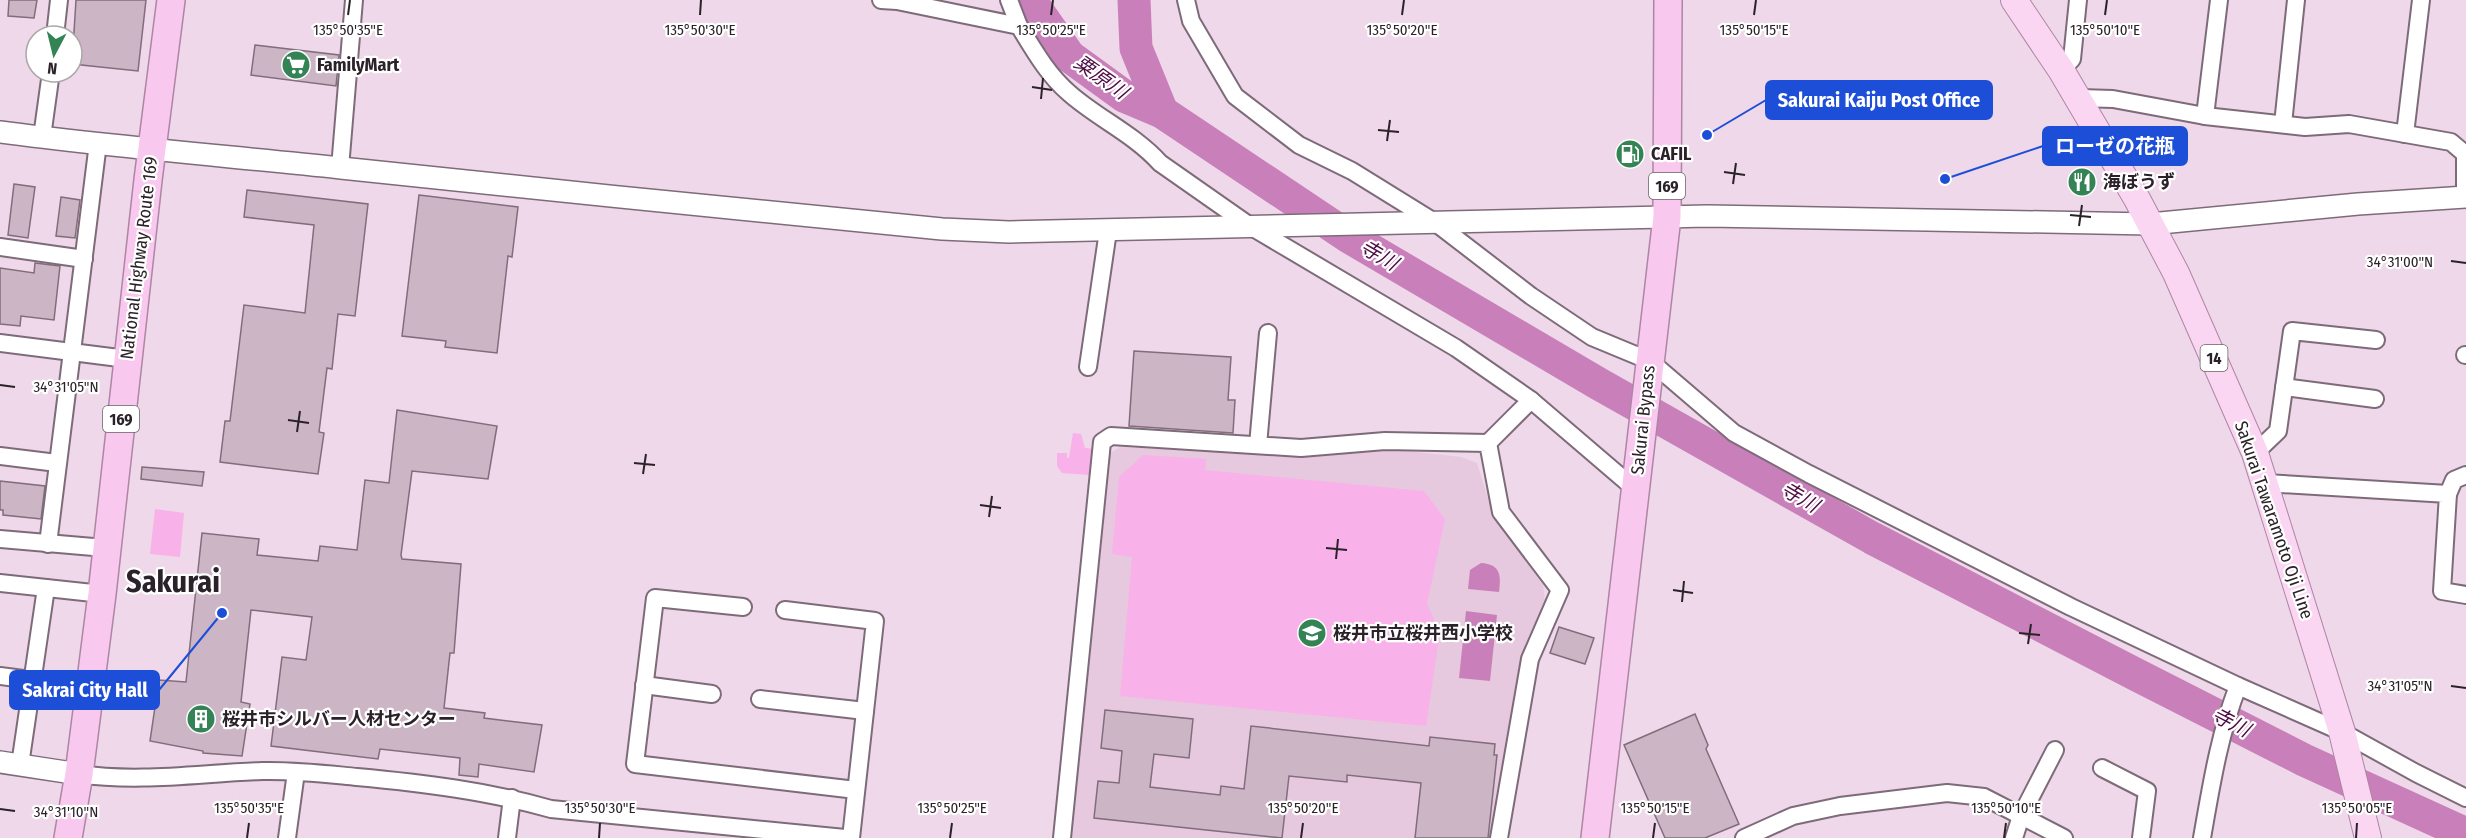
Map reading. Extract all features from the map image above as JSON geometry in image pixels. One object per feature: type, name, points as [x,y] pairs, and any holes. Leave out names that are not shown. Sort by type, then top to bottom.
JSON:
[{"type":"highway","name":"National Highway Route 169","points":[[68,838],[79,774],[102,594],[105,548],[171,0]]},
{"type":"highway","name":"Sakurai Bypass","points":[[1594,838],[1666,217],[1668,0]]},
{"type":"main road","name":"Sakurai Tawaramoto Oji Line","points":[[2014,0],[2079,98],[2150,224],[2176,273],[2255,453],[2344,739],[2368,837]]},
{"type":"street","points":[[57,24],[60,0]]},
{"type":"street","points":[[340,168],[354,0]]},
{"type":"street","points":[[881,0],[937,8],[1019,26]]},
{"type":"street","points":[[1009,0],[1019,26],[1047,70],[1069,93],[1149,150],[1160,163],[1256,226],[1456,348],[1531,400],[1636,483]]},
{"type":"street","points":[[1186,0],[1191,21],[1235,96],[1299,145],[1352,171],[1592,337],[1649,366],[1734,433],[1809,474],[2071,607],[2466,798]]},
{"type":"street","points":[[2061,70],[2072,59],[2078,0]]},
{"type":"street","points":[[2205,116],[2219,0]]},
{"type":"street","points":[[2283,124],[2296,0]]},
{"type":"street","points":[[2405,134],[2421,0]]},
{"type":"street","points":[[42,137],[49,84]]},
{"type":"street","points":[[0,132],[548,191],[942,229],[1009,232],[1719,216],[2150,224],[2465,197],[2466,153],[2451,142],[2349,124],[2305,127],[2205,116],[2113,99],[2079,98]]},
{"type":"street","points":[[48,543],[98,143]]},
{"type":"street","points":[[1088,367],[1108,231]]},
{"type":"street","points":[[0,247],[84,259]]},
{"type":"street","points":[[2255,453],[2278,431],[2292,331],[2376,340]]},
{"type":"street","points":[[1258,445],[1268,333]]},
{"type":"street","points":[[0,343],[127,359]]},
{"type":"street","points":[[2284,387],[2375,399]]},
{"type":"street","points":[[1062,838],[1102,442],[1111,436],[1301,448],[1385,441],[1488,443],[1531,400]]},
{"type":"street","points":[[1488,443],[1501,513],[1560,590],[1530,659],[1499,838]]},
{"type":"street","points":[[0,456],[57,463]]},
{"type":"street","points":[[2466,475],[2454,480],[2448,494],[2442,591],[2466,595]]},
{"type":"street","points":[[2265,483],[2448,494]]},
{"type":"street","points":[[0,539],[105,548]]},
{"type":"street","points":[[0,583],[102,594]]},
{"type":"street","points":[[46,588],[31,680],[10,764],[103,777],[176,777],[262,771],[296,772],[414,783],[512,798],[551,809],[777,835],[845,838]]},
{"type":"street","points":[[744,607],[655,598],[635,764],[856,790]]},
{"type":"street","points":[[785,610],[875,621],[851,838]]},
{"type":"street","points":[[0,676],[31,680]]},
{"type":"street","points":[[644,686],[712,693]]},
{"type":"street","points":[[2202,838],[2229,708],[2238,686]]},
{"type":"street","points":[[760,699],[865,711]]},
{"type":"street","points":[[2014,838],[2021,816],[2055,750]]},
{"type":"street","points":[[2102,768],[2147,791],[2141,838]]},
{"type":"street","points":[[287,838],[296,772]]},
{"type":"street","points":[[1744,838],[1771,825],[1840,806],[1947,793],[1984,797],[2064,838]]},
{"type":"street","points":[[507,838],[512,798]]},
{"type":"shaded area","points":[[1073,433],[1081,434],[1085,448],[1095,449],[1090,475],[1062,473],[1057,466],[1057,453],[1067,453],[1067,458],[1069,458]]},
{"type":"shaded area","name":"桜井市立桜井西小学校","points":[[1120,447],[1299,455],[1388,449],[1461,457],[1477,463],[1494,517],[1543,585],[1545,600],[1493,838],[1071,838],[1109,454]]},
{"type":"shaded area","points":[[1143,455],[1206,459],[1205,470],[1424,491],[1445,519],[1427,604],[1440,632],[1426,726],[1120,696],[1132,557],[1112,554],[1119,477]]},
{"type":"shaded area","points":[[155,509],[184,513],[180,557],[150,554]]},
{"type":"shaded area","points":[[1481,563],[1496,568],[1500,581],[1499,592],[1468,589],[1470,570]]},
{"type":"shaded area","points":[[1466,611],[1497,615],[1490,681],[1459,678]]},
{"type":"building","points":[[9,0],[37,0],[34,18],[8,16]]},
{"type":"building","points":[[76,0],[146,0],[138,71],[84,65],[84,24],[74,24]]},
{"type":"building","name":"FamilyMart","points":[[255,45],[339,55],[336,86],[251,75]]},
{"type":"building","points":[[14,184],[35,187],[28,238],[8,235]]},
{"type":"building","points":[[247,190],[368,204],[355,316],[338,314],[332,369],[327,368],[319,432],[324,433],[318,474],[220,462],[225,421],[230,421],[244,305],[305,313],[314,225],[244,217]]},
{"type":"building","points":[[419,195],[518,207],[512,257],[508,256],[497,353],[445,347],[446,341],[402,336]]},
{"type":"building","points":[[61,197],[80,200],[75,238],[56,236]]},
{"type":"building","points":[[35,263],[60,266],[54,320],[21,316],[20,326],[0,324],[0,268],[34,273]]},
{"type":"building","points":[[1134,351],[1231,357],[1228,400],[1235,400],[1233,433],[1129,426]]},
{"type":"building","points":[[397,410],[497,426],[488,479],[412,471],[401,555],[402,559],[461,564],[454,653],[450,653],[444,708],[485,713],[484,718],[542,725],[534,772],[479,764],[478,777],[459,775],[460,758],[380,749],[378,759],[271,746],[282,657],[306,660],[312,617],[251,610],[241,702],[250,704],[242,756],[203,753],[203,751],[150,741],[159,680],[186,682],[202,533],[259,539],[257,555],[318,561],[320,546],[357,550],[365,480],[389,483]]},
{"type":"building","points":[[142,467],[204,472],[202,486],[141,479]]},
{"type":"building","points":[[0,481],[45,486],[41,519],[3,515],[3,510],[0,510]]},
{"type":"building","points":[[1559,627],[1594,638],[1585,664],[1550,653]]},
{"type":"building","points":[[1105,710],[1193,719],[1189,758],[1154,754],[1150,787],[1220,795],[1221,786],[1244,789],[1251,726],[1429,746],[1430,737],[1495,744],[1494,755],[1497,755],[1488,838],[1415,838],[1421,783],[1347,775],[1347,782],[1289,776],[1282,838],[1094,818],[1098,781],[1119,783],[1122,751],[1101,748]]},
{"type":"building","points":[[1695,714],[1708,745],[1706,749],[1739,824],[1705,838],[1665,838],[1624,745]]},
{"type":"waterway","name":"寺川","points":[[1030,0],[1069,56],[1124,96],[1162,112],[1349,237],[1599,384],[1872,538],[2304,760],[2466,834]]},
{"type":"waterway","points":[[1134,0],[1136,48],[1162,112]]},
{"type":"place","name":"FamilyMart","points":[[296,65]]},
{"type":"place","name":"Sakurai Kaiju Post Office","points":[[1707,135]]},
{"type":"place","name":"CAFIL","points":[[1630,154]]},
{"type":"place","name":"ローゼの花瓶","points":[[1945,179]]},
{"type":"place","name":"海ぼうず","points":[[2082,182]]},
{"type":"place","name":"Sakrai City Hall","points":[[222,613]]},
{"type":"place","name":"桜井市立桜井西小学校","points":[[1312,633]]},
{"type":"place","name":"桜井市シルバー人材センター","points":[[201,719]]},
{"type":"district","name":"Sakurai","points":[[173,582]]},
{"type":"water label","name":"粟原川","points":[[1101,77]]}]
